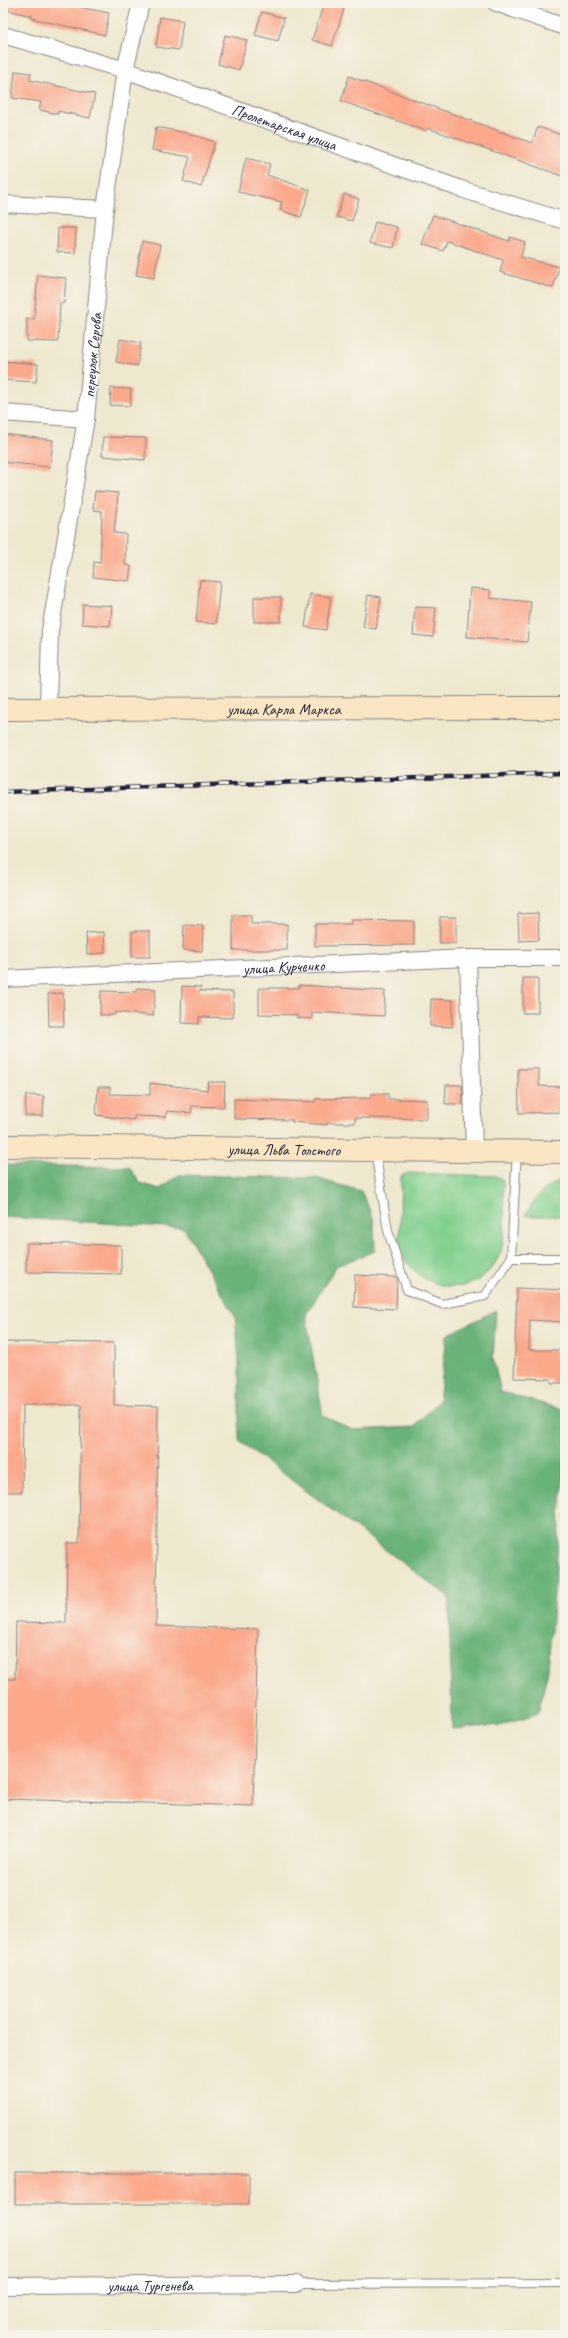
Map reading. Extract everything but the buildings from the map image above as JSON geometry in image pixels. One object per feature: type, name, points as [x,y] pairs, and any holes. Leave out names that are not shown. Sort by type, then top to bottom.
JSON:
[{"type":"main road","name":"улица Карла Маркса","points":[[3,710],[565,708]]},
{"type":"main road","name":"улица Льва Толстого","points":[[3,1146],[565,1152]]},
{"type":"street","name":"переулок Серова","points":[[48,709],[50,631],[86,419],[106,209],[125,70],[141,3]]},
{"type":"street","points":[[496,3],[565,27]]},
{"type":"street","name":"Пролетарская улица","points":[[3,35],[125,70],[464,190],[565,221]]},
{"type":"street","points":[[3,204],[106,209]]},
{"type":"street","points":[[3,413],[86,419]]},
{"type":"street","points":[[468,958],[474,1150]]},
{"type":"street","name":"улица Курченко","points":[[3,979],[468,958],[565,958]]},
{"type":"street","name":"улица Тургенева","points":[[3,2286],[296,2284]]},
{"type":"lane","points":[[375,1149],[388,1231],[407,1290],[442,1304],[485,1296],[511,1258],[517,1151]]},
{"type":"lane","points":[[511,1258],[565,1258]]},
{"type":"lane","points":[[296,2284],[565,2283]]},
{"type":"green space","points":[[3,1165],[129,1167],[140,1183],[160,1189],[179,1175],[315,1178],[361,1191],[374,1220],[375,1251],[336,1266],[306,1315],[323,1416],[353,1430],[414,1427],[439,1401],[447,1335],[496,1310],[493,1359],[501,1392],[565,1410],[565,1452],[548,1670],[538,1713],[502,1725],[452,1729],[449,1597],[239,1441],[239,1359],[235,1316],[184,1228],[3,1217]]},
{"type":"green space","points":[[408,1173],[496,1176],[503,1180],[503,1242],[498,1258],[488,1272],[475,1281],[461,1286],[447,1286],[432,1282],[419,1274],[408,1263],[399,1249],[401,1176]]},
{"type":"green space","points":[[565,1177],[565,1216],[525,1216],[541,1193],[552,1184]]},
{"type":"railway","points":[[3,792],[565,773]]}]
